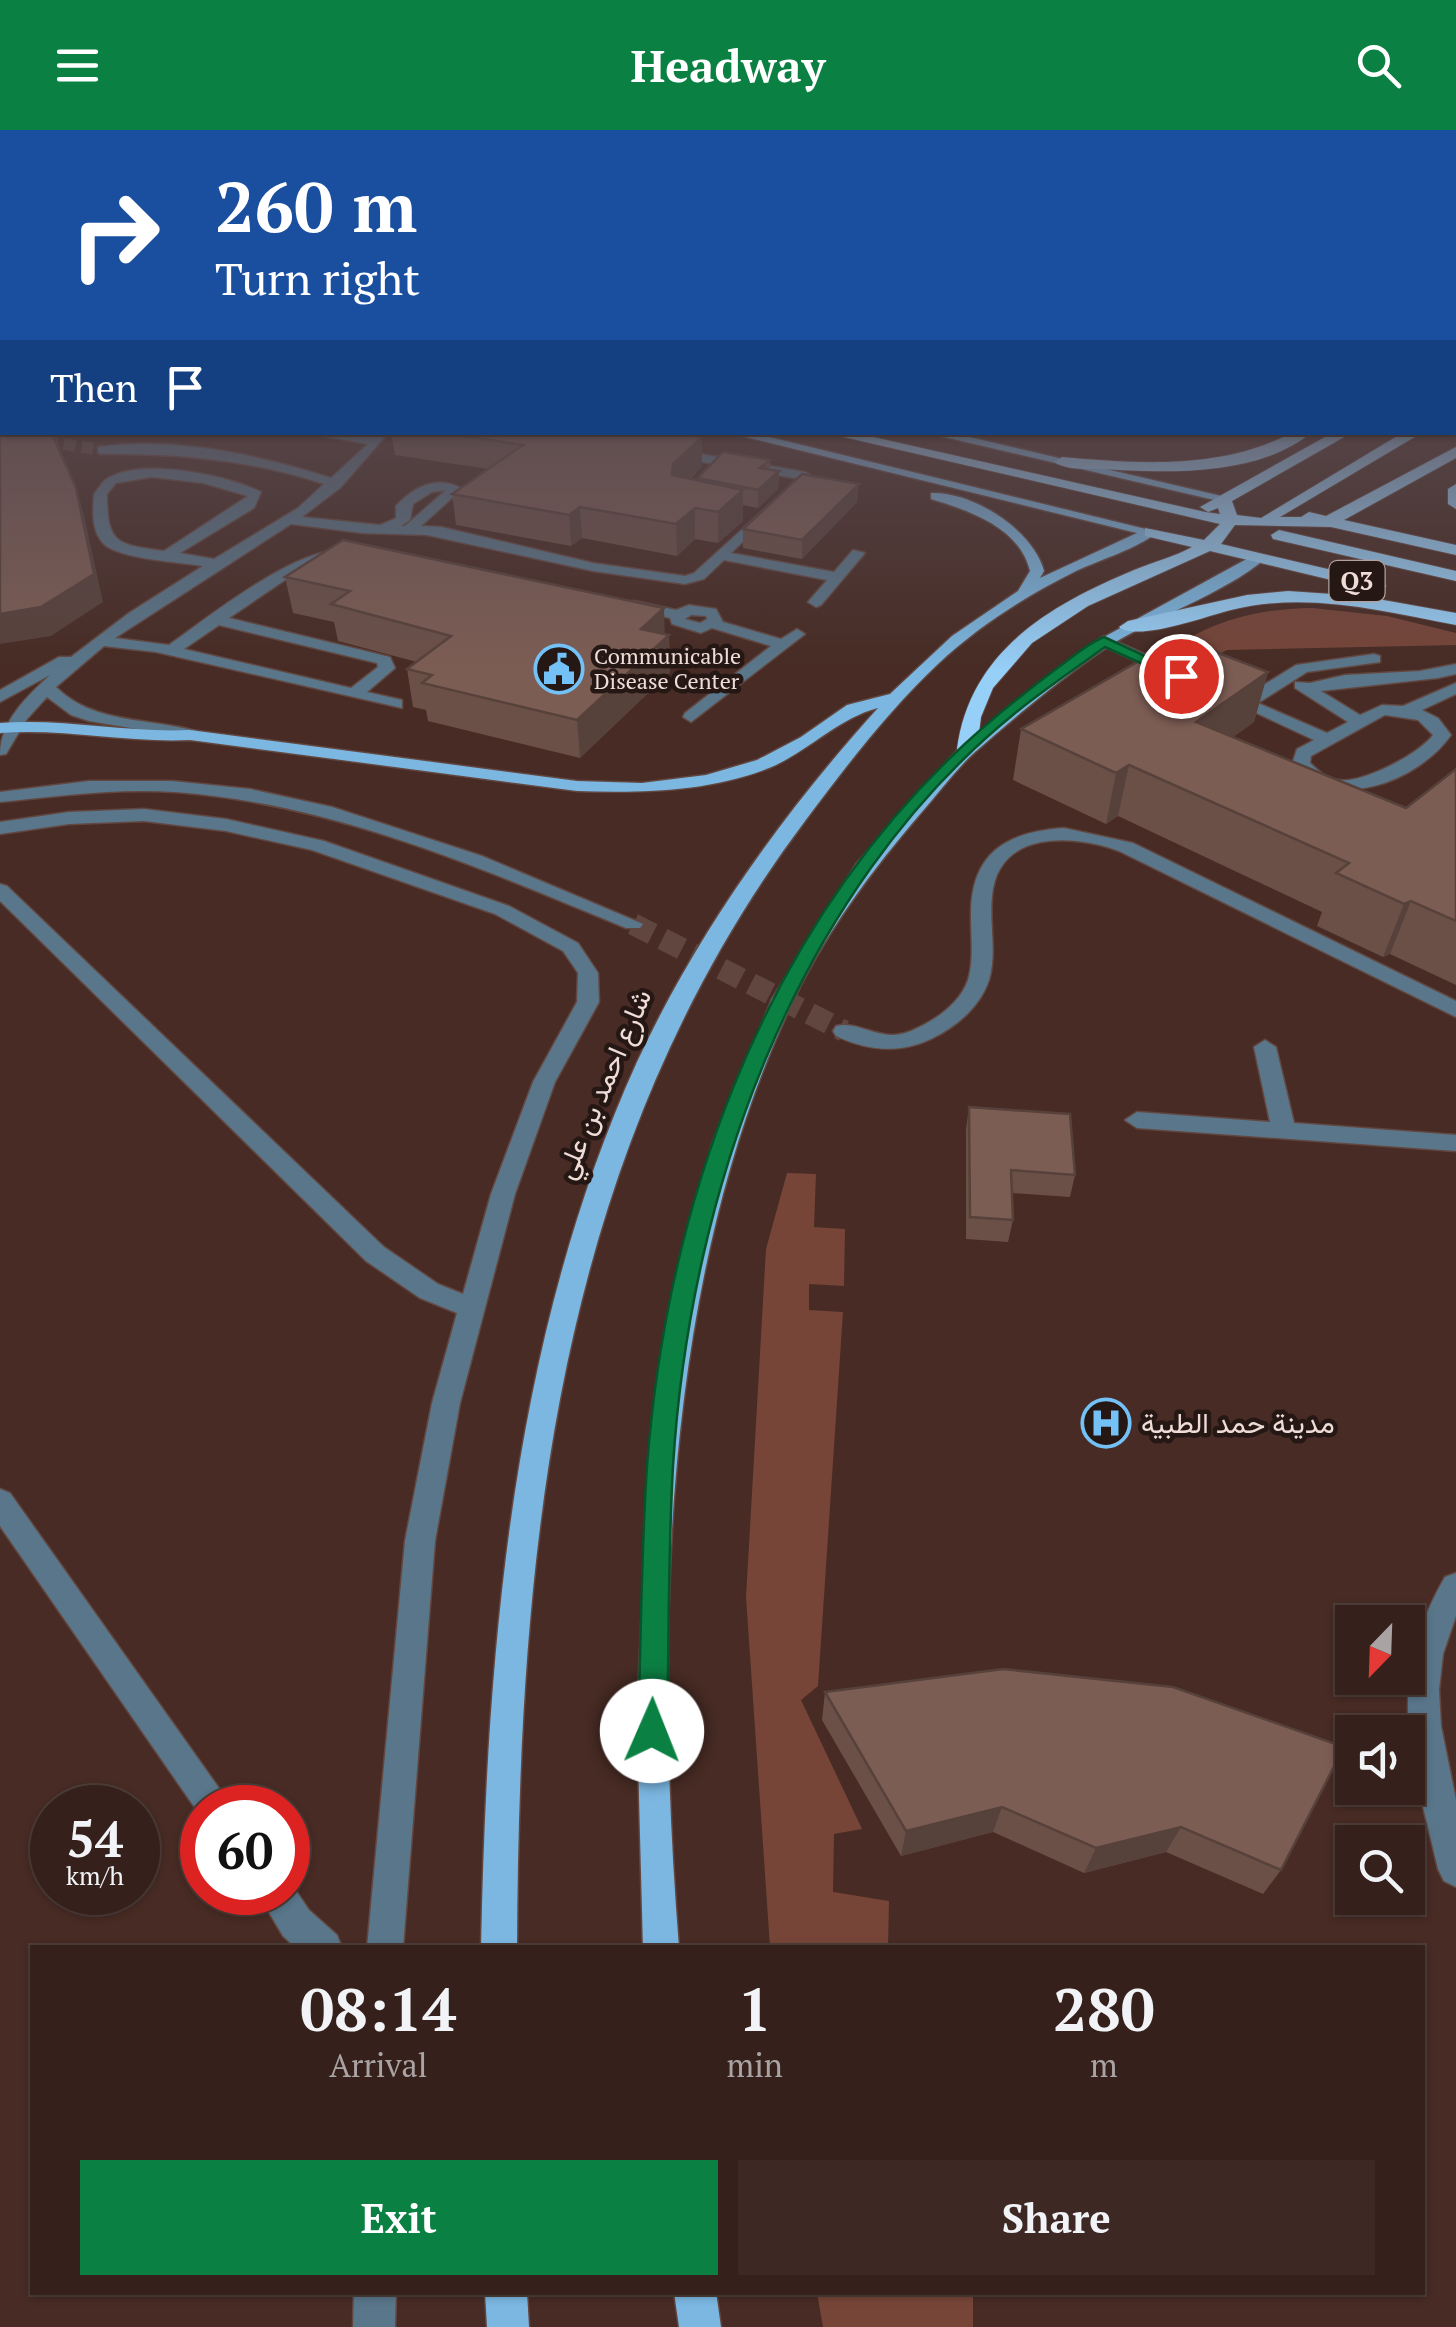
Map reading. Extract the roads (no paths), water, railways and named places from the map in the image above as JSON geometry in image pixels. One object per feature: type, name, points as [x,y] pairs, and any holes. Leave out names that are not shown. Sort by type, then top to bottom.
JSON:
[{"type":"highway","points":[[976,466],[1228,524],[1258,527],[1329,522]]},
{"type":"highway","name":"شارع احمد بن علي","points":[[1151,532],[1193,515],[1284,466]]},
{"type":"highway","points":[[1358,466],[1258,527],[1253,540],[1259,558],[1431,466]]},
{"type":"highway","points":[[1456,490],[1456,504]]},
{"type":"highway","points":[[1223,498],[1228,524]]},
{"type":"highway","name":"Q3","points":[[1223,498],[1456,550]]},
{"type":"highway","points":[[1151,532],[1228,524]]},
{"type":"highway","points":[[967,749],[967,730],[978,694],[988,678],[1020,646],[1087,600],[1208,546],[1228,524]]},
{"type":"highway","points":[[1258,527],[1456,576]]},
{"type":"highway","name":"Q3","points":[[1151,532],[1456,604]]},
{"type":"highway","points":[[1128,626],[1171,622],[1237,603],[1288,596],[1346,599],[1456,619]]},
{"type":"main road","name":"Q3","points":[[870,466],[1151,532]]},
{"type":"main road","name":"Q3","points":[[1078,466],[1223,498]]},
{"type":"main road","points":[[884,469],[911,488],[967,506],[1020,539],[1034,555],[1037,572],[1021,595]]},
{"type":"main road","name":"شارع احمد بن علي","points":[[499,1945],[505,1740],[529,1506],[558,1350],[606,1170],[641,1080],[705,955],[782,837],[895,698],[953,643],[1021,595],[1151,532]]},
{"type":"main road","points":[[661,1945],[652,1731],[657,1539],[672,1370],[693,1252],[725,1134],[760,1044],[794,976],[850,886],[928,789],[967,749],[1048,679],[1104,641],[1259,558]]},
{"type":"main road","points":[[6,727],[57,726],[160,737],[190,735],[577,786],[642,788],[707,780],[764,764],[807,741],[837,718],[895,698]]},
{"type":"main road","points":[[506,2295],[508,2327]]},
{"type":"main road","points":[[695,2295],[700,2327]]},
{"type":"street","points":[[257,466],[336,484]]},
{"type":"street","points":[[281,470],[328,466]]},
{"type":"street","points":[[0,697],[101,641],[289,520],[336,484],[347,466]]},
{"type":"street","points":[[708,473],[715,466]]},
{"type":"street","points":[[289,520],[382,530],[420,525],[690,580],[699,576],[805,476],[746,466]]},
{"type":"street","points":[[168,558],[249,505],[256,495],[242,488],[148,471],[128,475],[99,492],[96,498],[108,542],[168,558],[215,567]]},
{"type":"street","points":[[382,530],[403,520],[406,503],[430,487],[455,489],[420,525]]},
{"type":"street","points":[[404,512],[420,525],[450,538],[534,550]]},
{"type":"street","points":[[739,514],[761,517]]},
{"type":"street","points":[[439,552],[450,538]]},
{"type":"street","points":[[515,567],[534,550]]},
{"type":"street","points":[[816,602],[858,553]]},
{"type":"street","points":[[164,648],[217,620],[308,560],[338,555],[375,557]]},
{"type":"street","points":[[720,555],[837,577]]},
{"type":"street","points":[[625,604],[678,615],[697,610],[710,612],[717,618],[714,624],[791,639],[691,717]]},
{"type":"street","points":[[217,620],[384,660],[387,668],[354,694]]},
{"type":"street","points":[[0,750],[6,727],[101,641],[164,648],[396,704]]},
{"type":"street","points":[[1104,641],[1185,677]]},
{"type":"street","points":[[1244,703],[1312,664],[1374,659]]},
{"type":"street","points":[[1309,690],[1352,678],[1406,677],[1456,669]]},
{"type":"street","points":[[1288,677],[1357,720]]},
{"type":"street","points":[[1406,677],[1431,696]]},
{"type":"street","points":[[48,688],[64,706],[81,715],[190,735]]},
{"type":"street","points":[[1405,711],[1456,688]]},
{"type":"street","points":[[1214,690],[1326,739]]},
{"type":"street","points":[[1382,710],[1405,711],[1436,724],[1442,735],[1435,744],[1370,783],[1336,784],[1306,770],[1300,758],[1303,753],[1357,720],[1382,710]]},
{"type":"street","points":[[3,790],[132,784],[210,787],[282,798],[444,846],[632,924]]},
{"type":"street","points":[[0,828],[108,816],[178,817],[316,845],[502,910],[571,948],[588,973],[588,1002],[544,1082],[503,1194],[446,1403],[420,1541],[385,1945]]},
{"type":"street","points":[[844,1031],[868,1041],[896,1044],[930,1031],[956,1012],[979,975],[982,898],[988,872],[996,860],[1022,842],[1053,833],[1083,834],[1113,842],[1456,1010]]},
{"type":"street","points":[[0,890],[375,1254],[429,1291],[471,1308]]},
{"type":"street","points":[[1265,1047],[1284,1130]]},
{"type":"street","points":[[1136,1120],[1456,1142]]},
{"type":"street","points":[[0,1502],[200,1785]]},
{"type":"street","points":[[1456,1587],[1435,1622],[1425,1659],[1422,1700],[1426,1745],[1456,1869]]},
{"type":"street","points":[[291,1915],[321,1945]]},
{"type":"street","points":[[374,2327],[375,2295]]},
{"type":"tunnel","points":[[633,924],[844,1031]]},
{"type":"place","name":"Communicable Disease Center","points":[[559,669]]},
{"type":"place","name":"مدينة حمد الطبية","points":[[1106,1423]]}]
